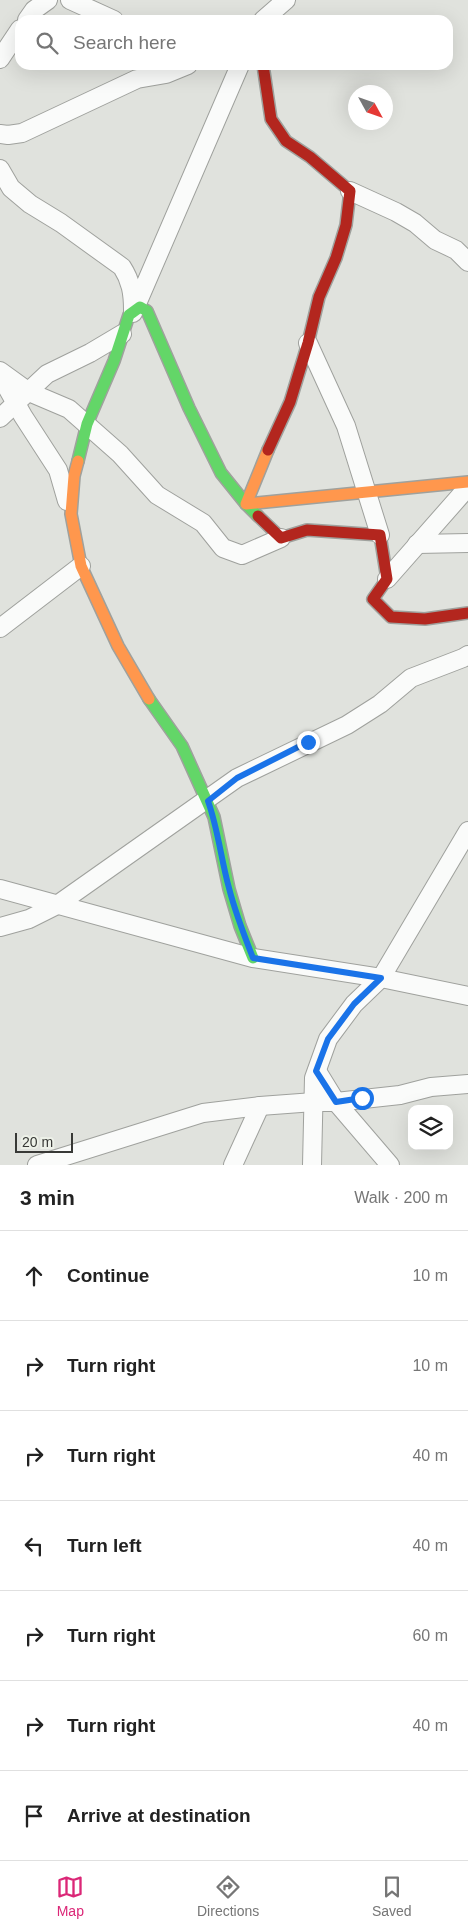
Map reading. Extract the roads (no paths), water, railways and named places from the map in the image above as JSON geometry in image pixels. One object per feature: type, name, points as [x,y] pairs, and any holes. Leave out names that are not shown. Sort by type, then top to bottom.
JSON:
[{"type":"street","points":[[30,15],[34,10],[48,0]]},
{"type":"street","points":[[70,0],[103,15]]},
{"type":"street","points":[[260,15],[267,0]]},
{"type":"street","points":[[269,15],[286,0]]},
{"type":"street","points":[[0,59],[15,36]]},
{"type":"street","points":[[0,134],[22,133],[137,79],[166,74],[176,70]]},
{"type":"street","points":[[71,514],[74,476],[87,424],[114,362],[126,320],[132,312],[238,70]]},
{"type":"street","points":[[265,70],[271,119],[286,141],[310,157],[350,191],[415,223],[435,240],[456,250],[468,262]]},
{"type":"street","points":[[0,169],[11,188],[30,204],[61,223],[122,267],[133,291],[132,312]]},
{"type":"street","points":[[246,504],[269,446],[290,402],[308,343],[319,297],[336,258],[346,224],[350,191]]},
{"type":"street","points":[[132,312],[140,308],[144,308],[147,312],[189,408],[221,473],[246,504],[281,538]]},
{"type":"street","points":[[0,418],[47,374],[90,353],[122,334]]},
{"type":"street","points":[[308,343],[346,426],[380,534],[388,579]]},
{"type":"street","points":[[0,373],[22,397],[58,470],[71,514],[81,566],[118,646],[146,695],[182,746],[208,801],[214,817],[229,889],[240,926],[253,958]]},
{"type":"street","points":[[22,397],[69,409],[120,454],[158,495],[204,523],[223,548],[242,555],[281,538],[307,530],[380,534]]},
{"type":"street","points":[[246,504],[468,482]]},
{"type":"street","points":[[468,487],[417,544],[373,599],[391,617],[425,619],[468,613]]},
{"type":"street","points":[[417,544],[468,543]]},
{"type":"street","points":[[0,628],[81,566]]},
{"type":"street","points":[[0,927],[29,920],[58,905],[208,801],[237,778],[347,725],[380,704],[412,678],[468,655]]},
{"type":"street","points":[[312,1165],[314,1078],[328,1039],[354,1004],[381,978],[468,831]]},
{"type":"street","points":[[0,889],[253,958],[381,978],[468,996]]},
{"type":"street","points":[[316,1071],[336,1102],[390,1165]]},
{"type":"street","points":[[37,1165],[203,1113],[260,1106],[336,1102],[400,1095],[431,1087],[468,1084]]},
{"type":"street","points":[[233,1165],[260,1106]]}]
